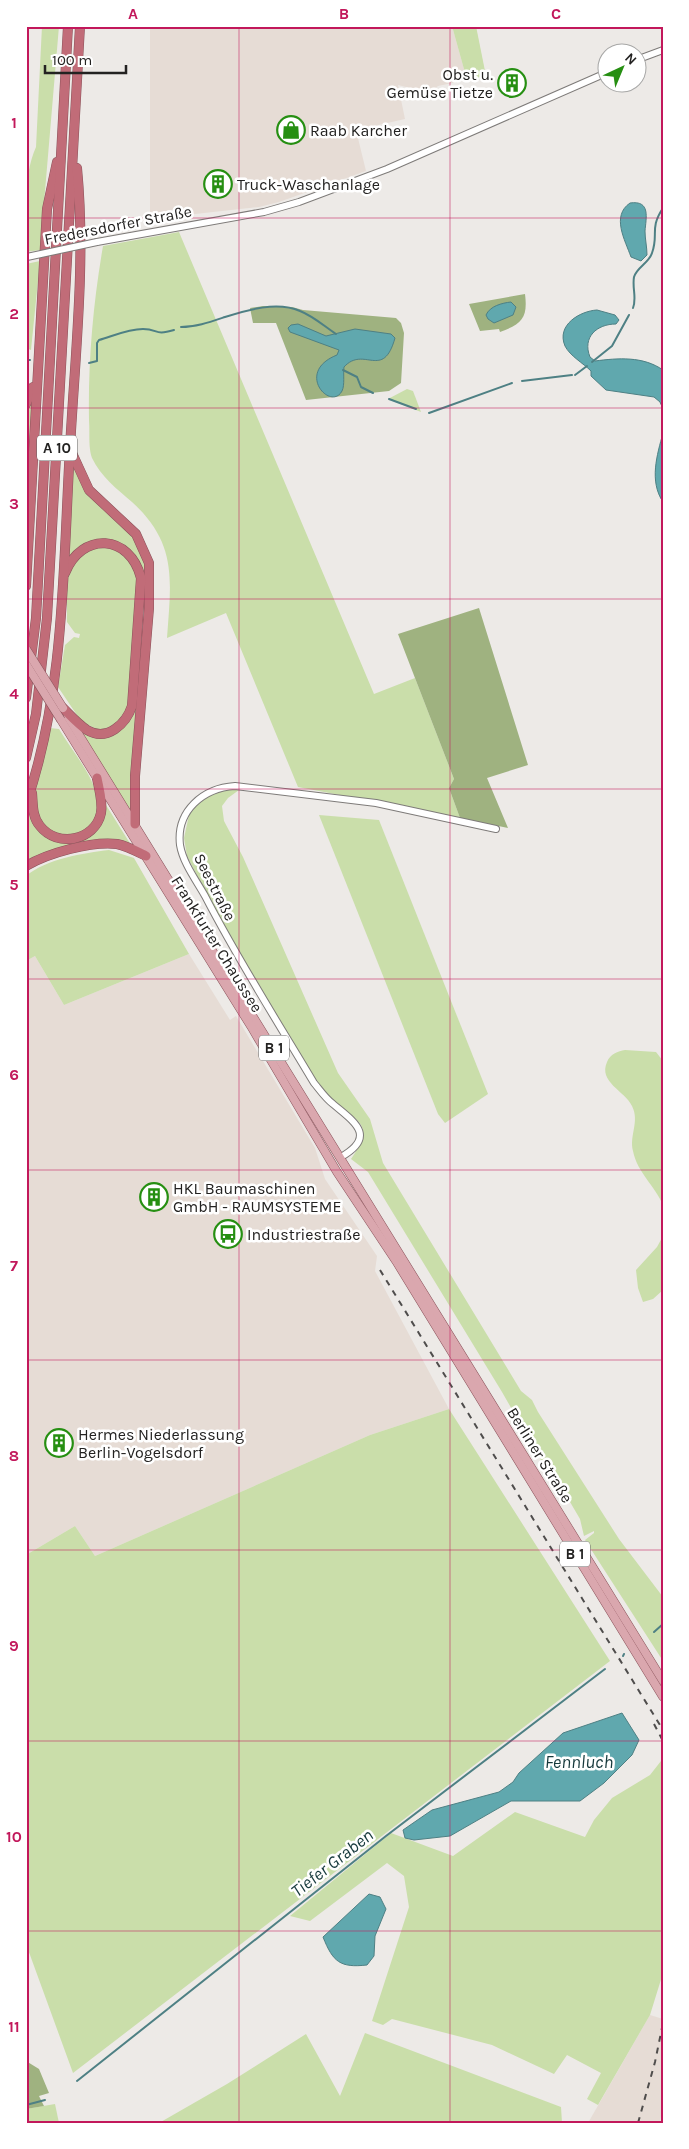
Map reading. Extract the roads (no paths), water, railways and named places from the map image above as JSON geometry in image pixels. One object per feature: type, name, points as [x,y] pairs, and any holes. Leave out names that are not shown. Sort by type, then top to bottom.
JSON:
[{"type":"highway","name":"A 10","points":[[26,698],[36,618],[68,26]]},
{"type":"highway","name":"A 10","points":[[26,758],[36,714],[45,649],[80,26]]},
{"type":"highway","points":[[26,586],[28,522],[47,210],[63,137]]},
{"type":"highway","points":[[26,804],[32,785],[54,673],[63,580],[81,212],[74,137]]},
{"type":"highway","points":[[26,404],[36,380]]},
{"type":"highway","points":[[70,446],[74,460],[89,490],[136,534],[149,563],[149,608],[135,776],[135,824]]},
{"type":"highway","points":[[63,580],[75,556],[84,548],[102,543],[118,546],[128,552],[139,568],[141,578],[132,706],[125,722],[112,731],[96,733],[87,730],[63,708]]},
{"type":"highway","points":[[32,785],[34,813],[40,826],[52,836],[69,840],[84,836],[98,822],[101,811],[97,778]]},
{"type":"highway","points":[[26,866],[56,853],[107,844],[123,846],[146,856]]},
{"type":"main road","name":"B 1","points":[[26,649],[63,708]]},
{"type":"main road","name":"Frankfurter Chaussee","points":[[26,664],[257,1036],[338,1172],[396,1261]]},
{"type":"main road","name":"Frankfurter Chaussee","points":[[63,708],[394,1243]]},
{"type":"main road","name":"Berliner Straße","points":[[394,1243],[663,1681]]},
{"type":"main road","name":"Berliner Straße","points":[[396,1261],[663,1697]]},
{"type":"street","points":[[646,56],[663,50]]},
{"type":"street","name":"Fredersdorfer Straße","points":[[27,258],[98,242],[289,206],[388,169],[596,77]]},
{"type":"street","name":"Seestraße","points":[[341,1157],[349,1152],[357,1142],[358,1130],[356,1123],[332,1103],[314,1083],[228,942],[183,854],[180,836],[187,812],[207,792],[221,787],[235,786],[376,803],[496,829]]},
{"type":"water","points":[[630,203],[641,204],[646,211],[647,255],[641,261],[631,257],[621,228],[621,215],[624,208]]},
{"type":"water","points":[[511,302],[516,307],[513,315],[494,323],[488,319],[486,315],[490,309],[500,304]]},
{"type":"water","points":[[597,310],[615,315],[619,320],[616,324],[603,326],[593,333],[588,343],[590,357],[595,361],[613,359],[639,360],[655,365],[663,370],[663,409],[660,402],[654,397],[606,390],[591,376],[591,371],[567,350],[563,338],[564,332],[571,320],[584,313]]},
{"type":"water","points":[[298,324],[326,336],[355,329],[391,334],[395,338],[385,358],[379,360],[359,359],[351,361],[344,367],[342,391],[337,396],[331,397],[319,387],[318,371],[324,362],[337,355],[339,350],[290,332],[288,328],[291,325]]},
{"type":"water","points":[[663,433],[663,502],[655,477]]},
{"type":"water","name":"Fennluch","points":[[622,1713],[639,1740],[632,1755],[604,1783],[580,1801],[511,1801],[450,1836],[414,1840],[405,1838],[403,1830],[432,1810],[499,1792],[513,1782],[519,1773],[563,1733]]},
{"type":"water","points":[[369,1894],[380,1897],[386,1909],[375,1936],[374,1956],[367,1965],[344,1964],[334,1958],[323,1937]]},
{"type":"waterway","points":[[633,308],[635,300],[634,277],[652,253],[656,221],[663,208]]},
{"type":"waterway","points":[[181,327],[203,324],[252,309],[282,307],[305,313],[336,334]]},
{"type":"waterway","points":[[592,362],[612,346],[629,315]]},
{"type":"waterway","points":[[89,363],[97,361],[97,343],[99,340],[137,329],[160,332],[174,330]]},
{"type":"waterway","points":[[575,375],[587,366]]},
{"type":"waterway","points":[[343,370],[357,377],[361,387],[373,393]]},
{"type":"waterway","points":[[522,381],[572,375]]},
{"type":"waterway","points":[[429,413],[512,383]]},
{"type":"waterway","points":[[389,399],[416,409]]},
{"type":"waterway","name":"Tiefer Graben","points":[[654,1632],[663,1624]]},
{"type":"waterway","name":"Tiefer Graben","points":[[77,2081],[386,1836],[605,1669]]},
{"type":"waterway","name":"Tiefer Graben","points":[[26,2105],[45,2100]]},
{"type":"railway","points":[[380,1270],[663,1730]]},
{"type":"railway","points":[[654,1724],[663,1741]]},
{"type":"railway","points":[[638,2123],[655,2062],[663,2023]]},
{"type":"place","name":"Obst u. Gemüse Tietze","points":[[512,83]]},
{"type":"place","name":"Raab Karcher","points":[[291,130]]},
{"type":"place","name":"Truck-Waschanlage","points":[[218,184]]},
{"type":"place","name":"HKL Baumaschinen GmbH - RAUMSYSTEME","points":[[154,1197]]},
{"type":"place","name":"Industriestraße","points":[[228,1234]]},
{"type":"place","name":"Hermes Niederlassung Berlin-Vogelsdorf","points":[[59,1443]]}]
